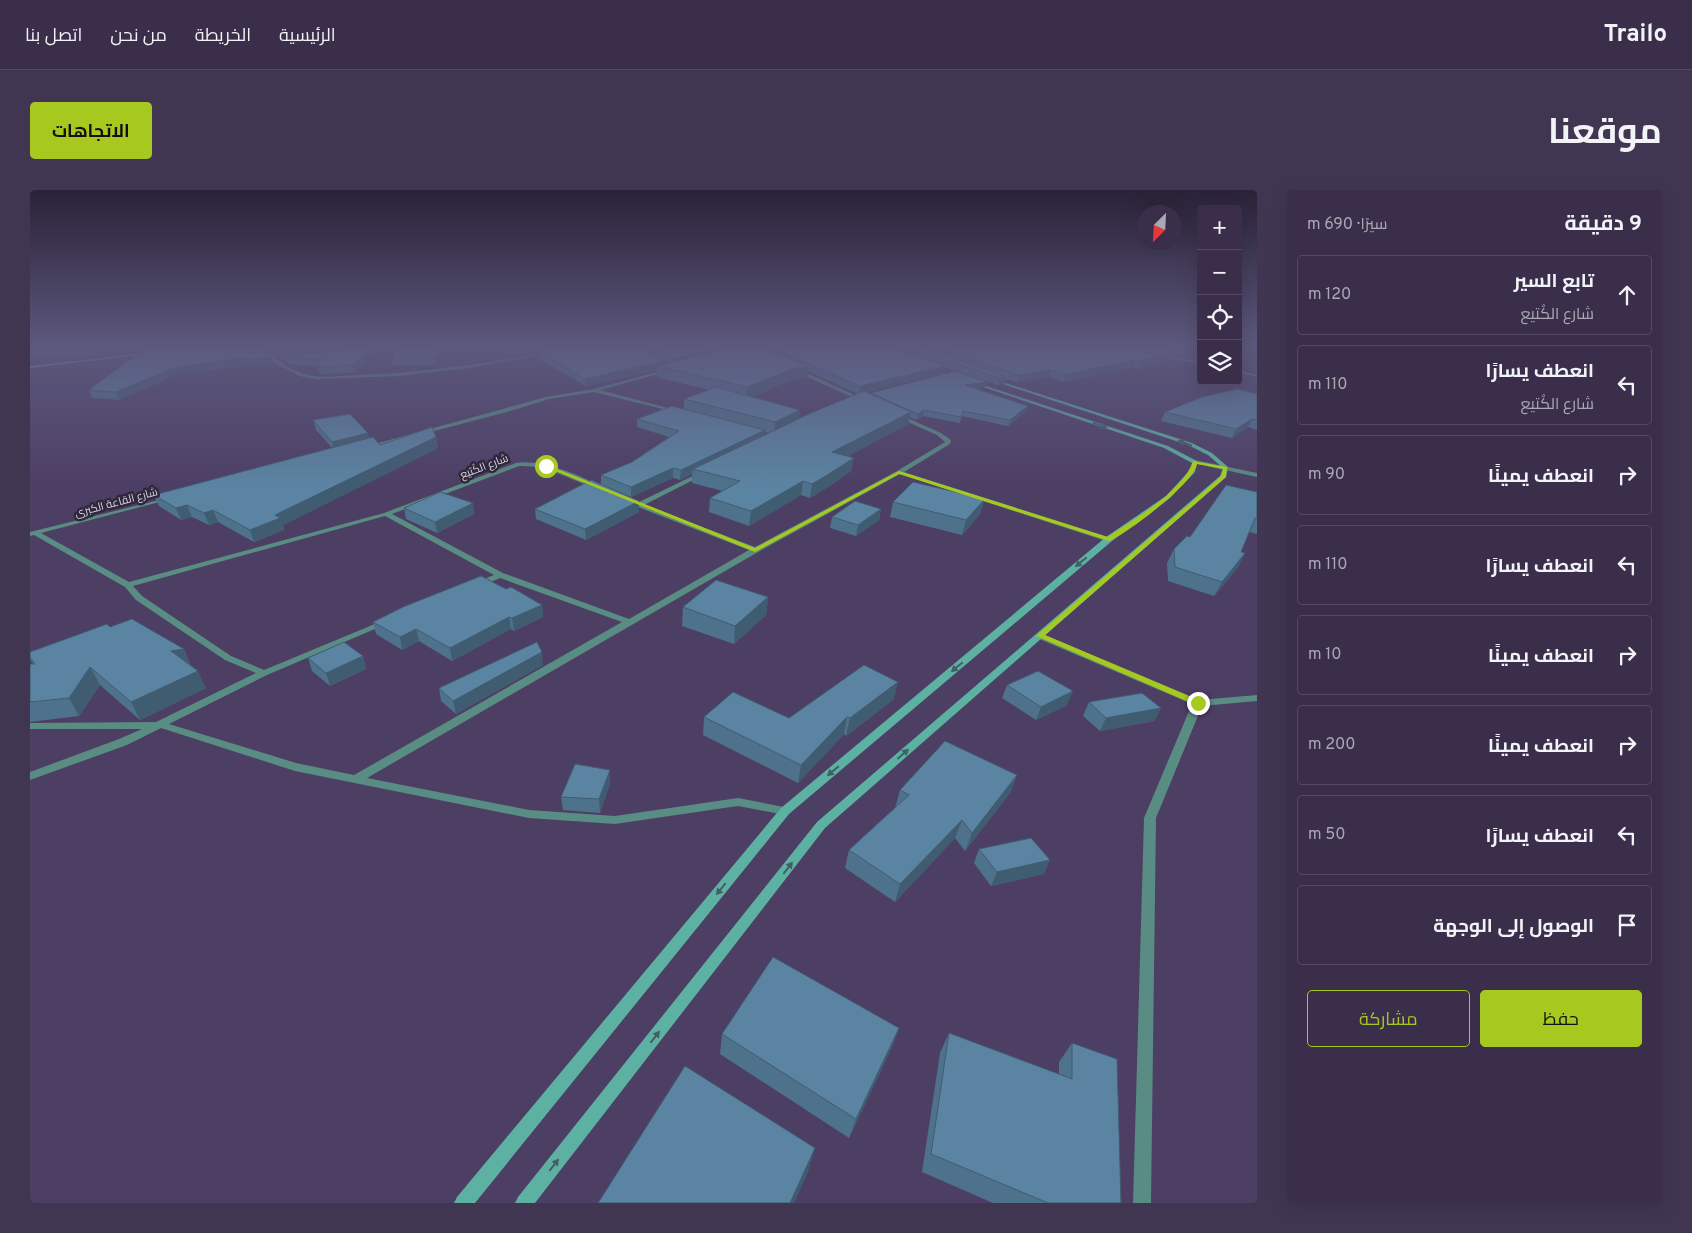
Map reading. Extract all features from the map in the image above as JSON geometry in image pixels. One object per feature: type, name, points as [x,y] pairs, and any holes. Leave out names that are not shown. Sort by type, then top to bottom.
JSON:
[{"type":"main road","points":[[463,1203],[785,810],[1109,539],[1168,497],[1194,471],[1195,462],[1166,447],[1004,392]]},
{"type":"main road","points":[[524,1203],[821,825],[1223,477],[1226,468],[1210,454],[1190,444],[1032,392]]},
{"type":"street","points":[[362,448],[548,398],[581,392]]},
{"type":"street","points":[[603,392],[689,415]]},
{"type":"street","points":[[845,392],[873,405]]},
{"type":"street","points":[[848,402],[866,395]]},
{"type":"street","points":[[354,780],[755,550],[899,472],[944,446],[948,440],[890,412]]},
{"type":"street","name":"شارع الكُتيع","points":[[128,585],[386,514],[518,464],[531,462],[605,491]]},
{"type":"street","points":[[1195,462],[1257,475]]},
{"type":"street","points":[[638,505],[715,467]]},
{"type":"street","points":[[899,472],[1109,539]]},
{"type":"street","name":"شارع القاعة الكبرى","points":[[33,534],[179,496]]},
{"type":"street","points":[[622,498],[755,550]]},
{"type":"street","points":[[386,514],[500,575],[630,622]]},
{"type":"street","points":[[33,534],[128,585],[139,598],[228,658],[264,673]]},
{"type":"street","points":[[463,590],[500,575]]},
{"type":"street","points":[[30,776],[123,742],[162,725],[264,673],[391,621]]},
{"type":"street","points":[[1040,636],[1198,703],[1257,698]]},
{"type":"street","points":[[1142,1203],[1150,818],[1198,703]]},
{"type":"street","points":[[30,726],[162,725],[295,767],[529,814],[615,820],[738,802],[785,810]]},
{"type":"building","points":[[702,392],[735,392],[800,410],[775,422],[684,399]]},
{"type":"building","points":[[861,392],[867,392],[911,412],[832,452],[854,458],[812,484],[803,481],[751,511],[710,498],[740,481],[693,469],[811,413]]},
{"type":"building","points":[[987,392],[1028,406],[1010,420],[963,411],[961,417],[924,410],[918,414],[871,393]]},
{"type":"building","points":[[1223,392],[1257,394],[1257,420],[1252,419],[1236,429],[1165,412],[1202,397]]},
{"type":"building","points":[[672,406],[765,430],[681,470],[673,468],[631,487],[601,475],[632,462],[679,431],[637,419]]},
{"type":"building","points":[[350,414],[368,433],[332,442],[313,420]]},
{"type":"building","points":[[432,427],[436,437],[275,515],[280,518],[250,530],[213,510],[204,513],[187,505],[176,508],[154,495],[373,437],[380,445]]},
{"type":"building","points":[[591,480],[639,501],[585,529],[535,509]]},
{"type":"building","points":[[913,482],[985,499],[966,520],[893,502]]},
{"type":"building","points":[[1226,485],[1257,492],[1257,519],[1255,518],[1241,552],[1245,553],[1222,582],[1175,567],[1174,549],[1187,536],[1190,537]]},
{"type":"building","points":[[440,492],[473,503],[435,522],[404,508]]},
{"type":"building","points":[[855,501],[881,509],[858,525],[832,517]]},
{"type":"building","points":[[481,576],[506,589],[511,587],[542,605],[512,618],[509,617],[450,648],[416,629],[400,637],[373,622],[403,607]]},
{"type":"building","points":[[716,580],[768,597],[735,626],[683,607]]},
{"type":"building","points":[[132,619],[184,649],[171,651],[198,671],[131,702],[90,667],[69,698],[30,702],[30,664],[35,664],[30,657],[30,652],[107,624],[110,627]]},
{"type":"building","points":[[344,642],[363,656],[326,673],[308,658]]},
{"type":"building","points":[[537,642],[542,652],[453,701],[439,688]]},
{"type":"building","points":[[864,665],[898,682],[850,718],[847,717],[801,765],[704,717],[733,692],[789,718]]},
{"type":"building","points":[[1038,671],[1073,691],[1041,707],[1007,685]]},
{"type":"building","points":[[1142,693],[1161,708],[1106,718],[1089,702]]},
{"type":"building","points":[[945,741],[1017,775],[972,833],[962,820],[900,884],[849,850],[909,795],[900,790]]},
{"type":"building","points":[[575,764],[610,770],[599,799],[561,797]]},
{"type":"building","points":[[1031,838],[1050,860],[997,872],[979,849]]},
{"type":"building","points":[[773,957],[899,1028],[856,1119],[722,1034]]},
{"type":"building","points":[[949,1033],[1072,1079],[1072,1043],[1117,1059],[1121,1203],[1048,1203],[931,1154]]},
{"type":"building","points":[[685,1066],[815,1148],[790,1203],[598,1203]]},
{"type":"route","points":[[546,466],[638,505],[755,550],[899,472],[1109,539],[1168,497],[1194,471],[1195,462],[1226,468],[1223,477],[1218,482],[1040,636],[1198,703]]}]
